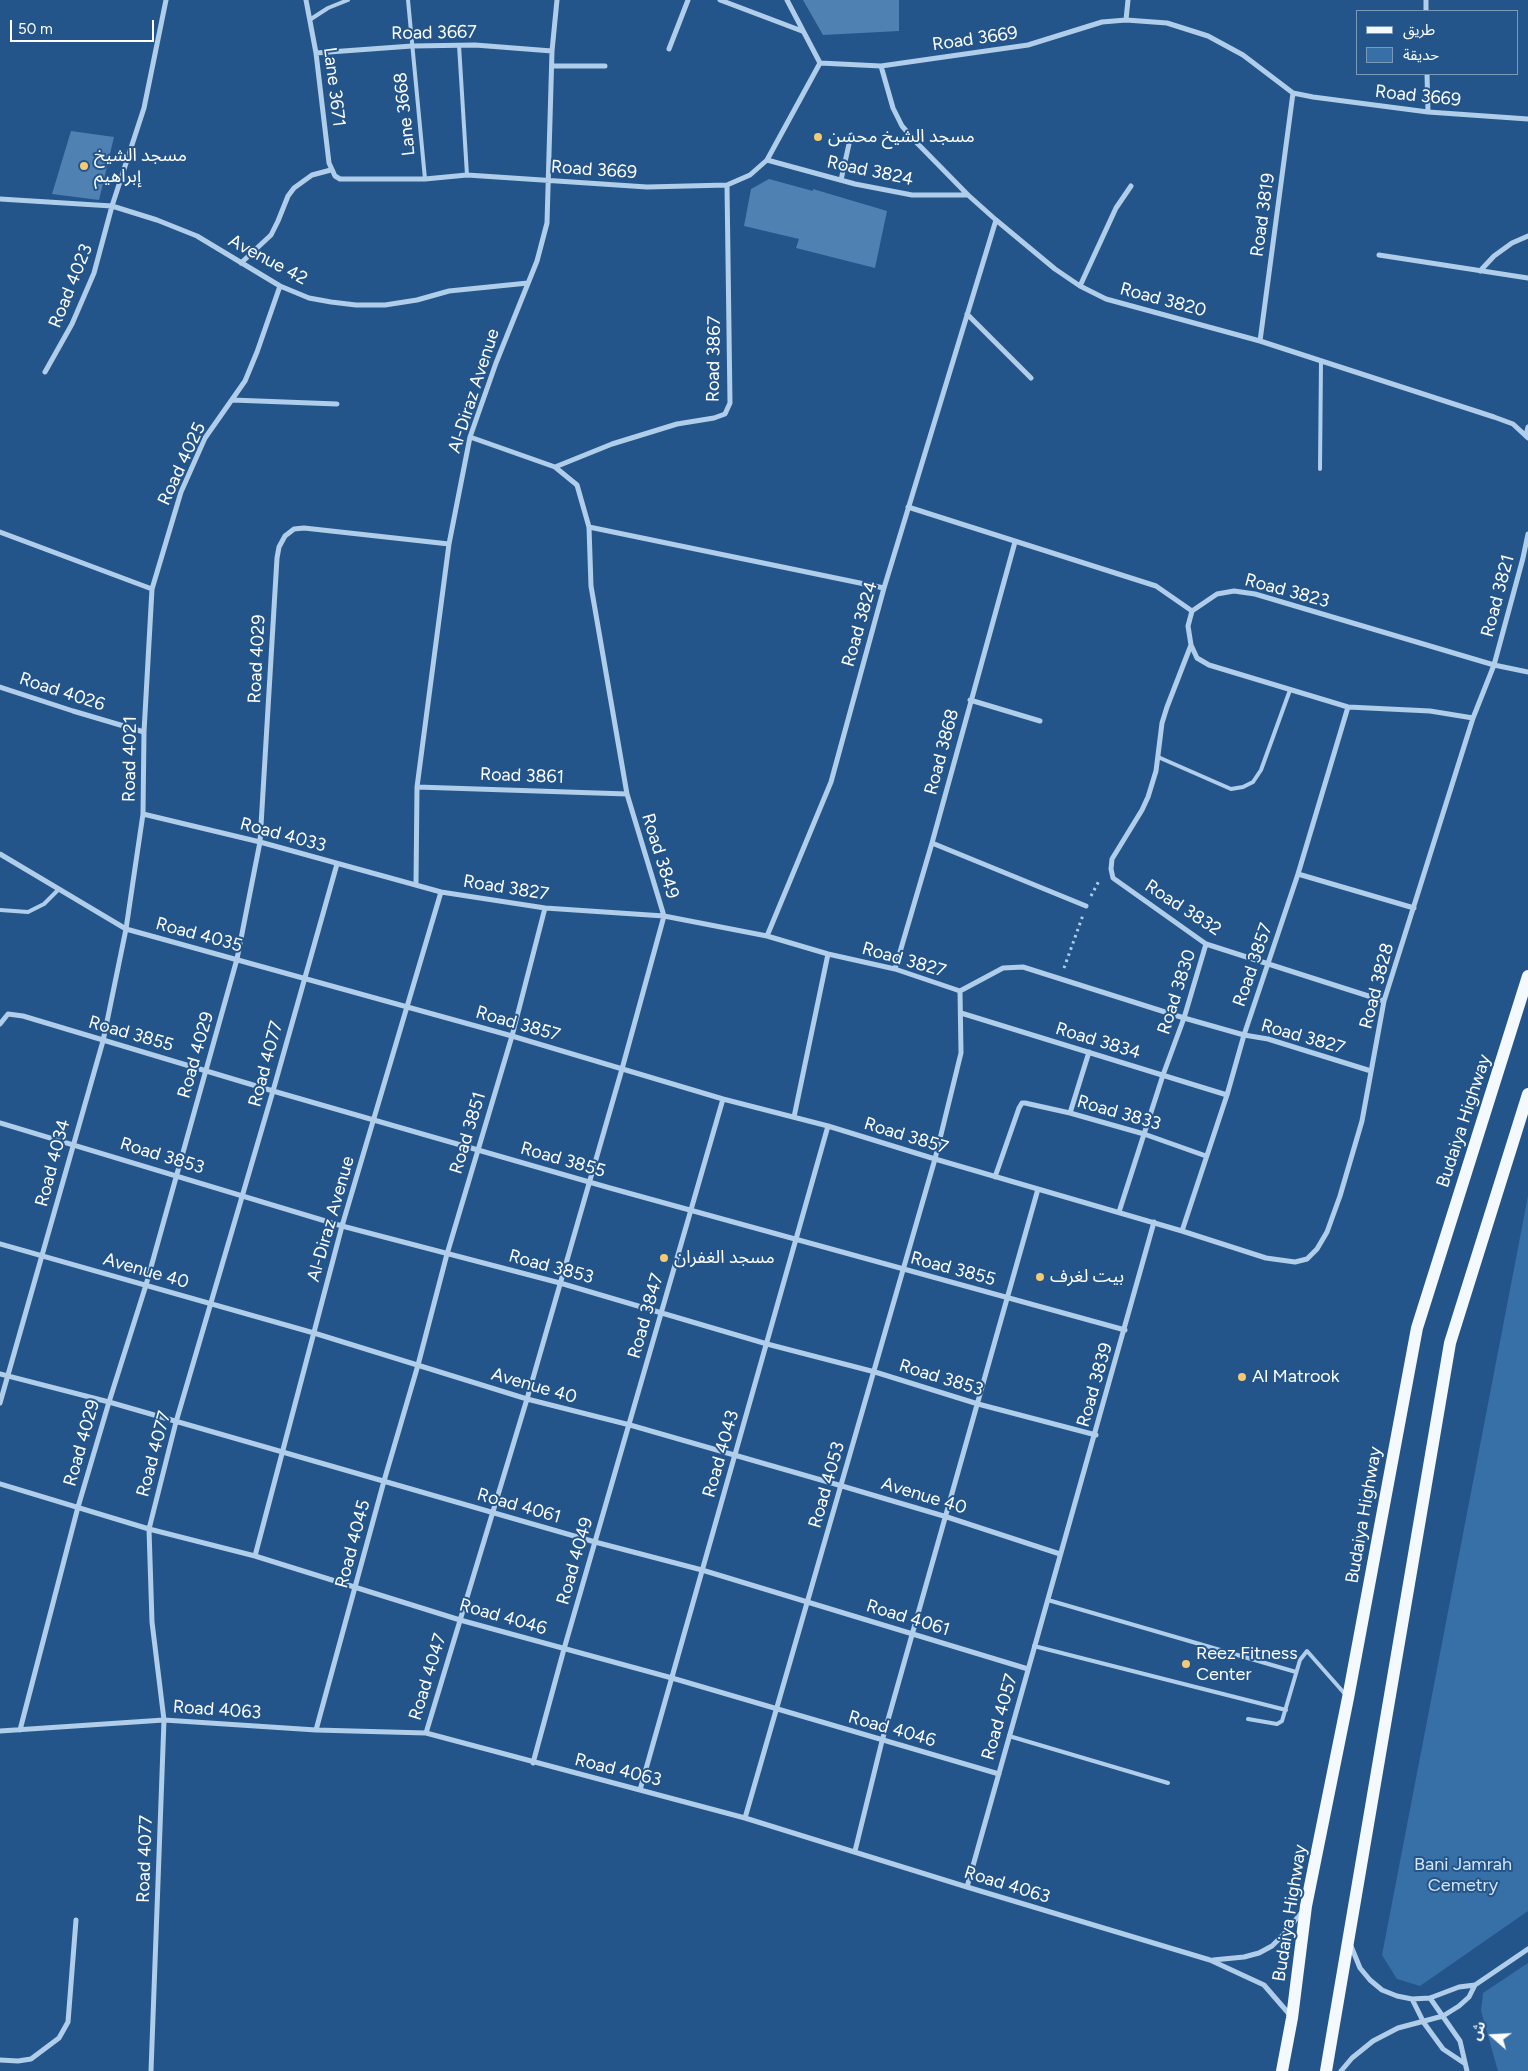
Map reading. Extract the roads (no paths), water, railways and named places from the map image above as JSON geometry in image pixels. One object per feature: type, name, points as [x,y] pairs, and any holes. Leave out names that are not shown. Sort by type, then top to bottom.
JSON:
[{"type":"main road","name":"Budaiya Highway","points":[[1282,2071],[1292,2018],[1306,1906],[1348,1698],[1416,1328],[1528,976]]},
{"type":"main road","points":[[1326,2071],[1450,1343],[1528,1097]]},
{"type":"street","name":"Road 4023","points":[[45,372],[68,332],[94,273],[112,206],[144,108],[166,0]]},
{"type":"street","name":"Lane 3671","points":[[306,0],[311,19],[331,170],[335,176]]},
{"type":"street","name":"Al-Diraz Avenue","points":[[416,884],[416,786],[449,544],[470,437],[496,363],[537,261],[547,223],[552,51],[557,0]]},
{"type":"street","points":[[669,49],[688,0]]},
{"type":"street","points":[[720,0],[802,30]]},
{"type":"street","points":[[786,0],[820,63]]},
{"type":"street","points":[[1126,20],[1128,0]]},
{"type":"street","name":"Road 3669","points":[[335,176],[346,179],[425,179],[467,175],[647,187],[727,185],[750,175],[767,160],[820,63],[882,66],[1028,45],[1102,22],[1126,20],[1167,23],[1208,36],[1243,56],[1293,93],[1313,98],[1428,112],[1528,119]]},
{"type":"street","name":"Road 3667","points":[[316,53],[412,46],[459,45],[552,51]]},
{"type":"street","points":[[552,66],[605,66]]},
{"type":"street","name":"Road 3820","points":[[882,66],[893,108],[902,126],[968,195],[1055,269],[1080,286],[1106,299],[1260,341],[1494,417],[1513,424],[1527,436]]},
{"type":"street","points":[[1427,75],[1428,112]]},
{"type":"street","name":"Road 3819","points":[[1260,341],[1293,93]]},
{"type":"street","points":[[841,180],[851,134]]},
{"type":"street","name":"Road 3824","points":[[767,160],[841,180],[912,195],[968,195]]},
{"type":"street","points":[[241,263],[271,235],[288,196],[294,188],[312,175],[331,170]]},
{"type":"street","name":"Road 3867","points":[[555,467],[677,424],[714,418],[725,414],[730,403],[727,185]]},
{"type":"street","points":[[1080,286],[1116,208],[1131,186]]},
{"type":"street","name":"Avenue 42","points":[[0,199],[112,206],[157,220],[197,236],[280,286],[309,298],[331,302],[356,305],[386,305],[416,300],[449,291],[528,283]]},
{"type":"street","name":"Road 3824","points":[[767,936],[831,782],[884,588],[996,220]]},
{"type":"street","points":[[1480,271],[1494,256],[1512,242],[1528,236]]},
{"type":"street","points":[[1379,256],[1528,278]]},
{"type":"street","name":"Road 4025","points":[[164,542],[180,492],[205,438],[244,381],[257,352],[280,286]]},
{"type":"street","points":[[966,314],[1031,378]]},
{"type":"street","points":[[232,400],[337,404]]},
{"type":"street","points":[[1527,436],[1528,427]]},
{"type":"street","name":"Road 3849","points":[[470,437],[555,467],[577,485],[589,527],[591,586],[627,794],[664,916],[527,1400]]},
{"type":"street","points":[[908,507],[1156,586],[1192,612],[1188,626],[1191,645],[1197,658],[1209,665],[1348,707],[1430,711],[1473,718]]},
{"type":"street","points":[[589,527],[884,588]]},
{"type":"street","name":"Road 4029","points":[[20,1730],[78,1507],[146,1285],[237,959],[260,842],[279,547],[286,536],[294,530],[304,528],[449,544]]},
{"type":"street","points":[[0,532],[152,588]]},
{"type":"street","name":"Road 3821","points":[[1494,665],[1524,558],[1528,534]]},
{"type":"street","name":"Road 4021","points":[[126,930],[143,814],[144,732],[152,588],[164,542]]},
{"type":"street","name":"Road 3868","points":[[895,969],[932,844],[970,700],[1015,542]]},
{"type":"street","name":"Road 3823","points":[[1192,612],[1217,594],[1234,591],[1255,594],[1494,665],[1528,672]]},
{"type":"street","points":[[1158,757],[1162,723],[1191,645]]},
{"type":"street","name":"Road 3828","points":[[1307,1259],[1317,1249],[1327,1232],[1340,1196],[1362,1121],[1384,1001],[1473,718],[1494,665]]},
{"type":"street","name":"Road 4026","points":[[0,688],[144,732]]},
{"type":"street","points":[[970,700],[1040,721]]},
{"type":"street","name":"Road 3857","points":[[1182,1231],[1227,1095],[1267,964],[1298,874],[1348,707]]},
{"type":"street","name":"Road 3832","points":[[1158,757],[1148,797],[1112,859],[1111,869],[1113,878],[1206,944],[1384,1001]]},
{"type":"street","name":"Road 3861","points":[[416,786],[627,794]]},
{"type":"street","name":"Road 4033","points":[[143,814],[260,842],[416,884]]},
{"type":"street","points":[[932,844],[1086,906]]},
{"type":"street","name":"Road 4035","points":[[0,854],[126,930],[406,1007]]},
{"type":"street","name":"Road 4077","points":[[151,2071],[164,1720],[152,1622],[149,1529],[176,1422],[212,1304],[337,864]]},
{"type":"street","points":[[1298,874],[1414,908]]},
{"type":"street","name":"Road 3827","points":[[416,884],[441,892],[546,908],[664,916],[767,936],[828,954],[895,969],[960,991],[1003,968],[1023,966],[1184,1018],[1244,1035],[1268,1039],[1370,1071]]},
{"type":"street","name":"Al-Diraz Avenue","points":[[255,1556],[342,1226],[441,892]]},
{"type":"street","name":"Road 3851","points":[[418,1365],[476,1150],[512,1036],[546,908]]},
{"type":"street","name":"Road 4034","points":[[0,1403],[72,1143],[103,1041],[126,930]]},
{"type":"street","name":"Road 3830","points":[[1119,1212],[1163,1075],[1184,1018],[1206,944]]},
{"type":"street","points":[[794,1117],[828,954]]},
{"type":"street","name":"Road 4053","points":[[745,1818],[935,1159],[961,1053],[960,991]]},
{"type":"street","name":"Road 3857","points":[[406,1007],[512,1036],[723,1099],[828,1126],[1280,1261],[1295,1262],[1307,1259]]},
{"type":"street","name":"Road 3834","points":[[961,1013],[1227,1095]]},
{"type":"street","name":"Road 3855","points":[[0,1024],[8,1014],[24,1016],[103,1041],[476,1150],[903,1270],[1125,1330]]},
{"type":"street","points":[[1070,1113],[1089,1052]]},
{"type":"street","name":"Road 3847","points":[[630,1425],[723,1099]]},
{"type":"street","name":"Road 3833","points":[[995,1177],[1019,1108],[1022,1104],[1028,1103],[1144,1134],[1206,1156]]},
{"type":"street","name":"Road 3853","points":[[0,1123],[72,1143],[342,1226],[560,1283],[767,1344],[875,1372],[978,1404],[1096,1435]]},
{"type":"street","name":"Road 4043","points":[[640,1790],[828,1126]]},
{"type":"street","points":[[855,1851],[882,1740],[947,1517],[1038,1189]]},
{"type":"street","name":"Road 3839","points":[[1060,1554],[1096,1435],[1154,1222]]},
{"type":"street","name":"Avenue 40","points":[[0,1244],[314,1333],[527,1400],[630,1425],[735,1454],[947,1517],[1060,1554]]},
{"type":"street","name":"Road 4045","points":[[316,1730],[384,1481],[418,1365]]},
{"type":"street","name":"Road 4061","points":[[0,1374],[109,1402],[595,1542],[702,1570],[1028,1668]]},
{"type":"street","name":"Road 4047","points":[[426,1733],[527,1400]]},
{"type":"street","name":"Road 4049","points":[[533,1763],[564,1649],[630,1425]]},
{"type":"street","name":"Road 4046","points":[[0,1484],[149,1529],[255,1556],[460,1620],[672,1678],[999,1774]]},
{"type":"street","name":"Road 4057","points":[[967,1887],[1060,1554]]},
{"type":"street","name":"Road 4063","points":[[0,1731],[164,1720],[316,1730],[426,1733],[745,1818],[1210,1960],[1264,1985],[1292,2018]]},
{"type":"street","name":"Road 4063","points":[[1210,1960],[1244,1957],[1259,1953],[1272,1946],[1306,1906]]},
{"type":"street","points":[[0,2060],[18,2061],[31,2059],[59,2038],[68,2022],[76,1920]]},
{"type":"street","points":[[1349,1938],[1356,1960],[1370,1980],[1382,1990],[1396,1996],[1412,1999],[1430,1998],[1464,1985],[1475,1985],[1528,1949]]},
{"type":"street","points":[[1341,2071],[1352,2058],[1373,2041],[1398,2028],[1424,2023],[1443,2016],[1465,2003],[1475,1985]]},
{"type":"street","points":[[1430,1998],[1460,2042],[1466,2071]]},
{"type":"street","points":[[1412,1999],[1424,2023],[1443,2049],[1464,2062]]},
{"type":"lane","points":[[311,19],[328,8],[348,0]]},
{"type":"lane","name":"Lane 3668","points":[[408,0],[425,179]]},
{"type":"lane","points":[[459,45],[467,175]]},
{"type":"lane","points":[[1320,469],[1321,361]]},
{"type":"lane","points":[[1158,757],[1231,789],[1243,787],[1253,782],[1261,770],[1290,690]]},
{"type":"lane","points":[[0,910],[28,912],[44,904],[59,890]]},
{"type":"lane","points":[[1048,1600],[1296,1672]]},
{"type":"lane","points":[[1034,1646],[1286,1710]]},
{"type":"lane","points":[[1248,1719],[1277,1724],[1282,1721],[1302,1655],[1307,1651],[1348,1698]]},
{"type":"lane","points":[[1009,1736],[1168,1783]]},
{"type":"place","name":"مسجد الشيخ محسن","points":[[818,137]]},
{"type":"place","name":"مسجد الشيخ إبراهيم","points":[[84,166]]},
{"type":"place","name":"مسجد الغفران","points":[[664,1258]]},
{"type":"place","name":"بيت لغرف","points":[[1040,1277]]},
{"type":"place","name":"Al Matrook","points":[[1242,1377]]},
{"type":"place","name":"Reez Fitness Center","points":[[1186,1664]]},
{"type":"park label","name":"Bani Jamrah Cemetry","points":[[1463,1875]]}]
